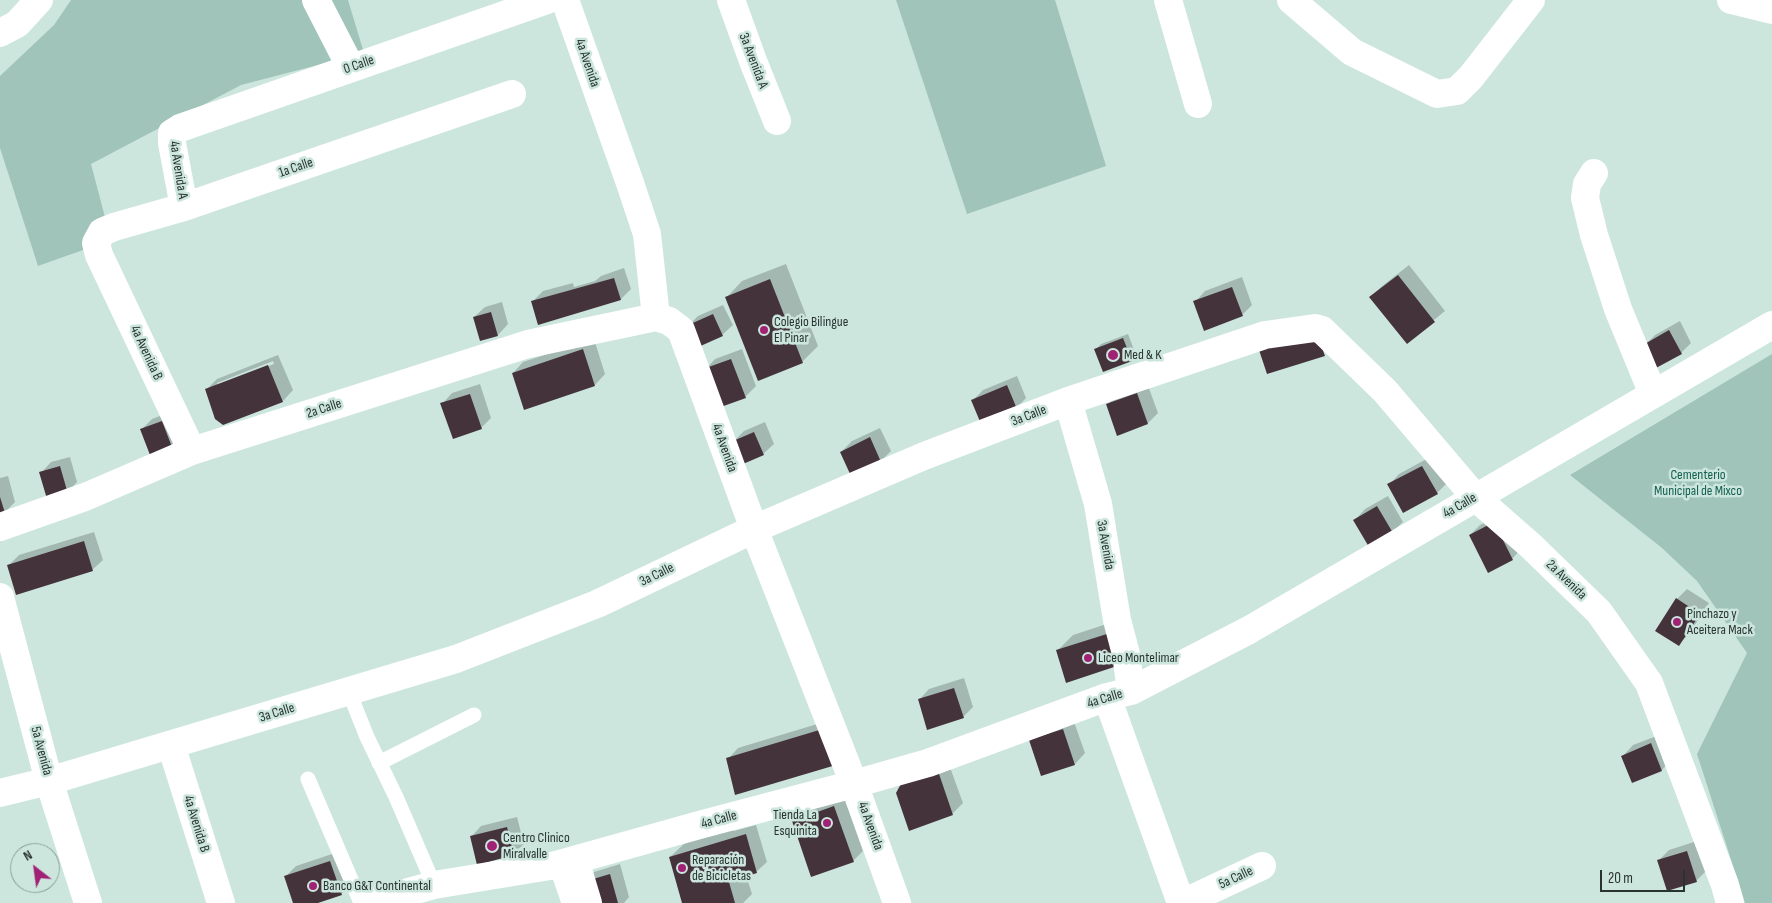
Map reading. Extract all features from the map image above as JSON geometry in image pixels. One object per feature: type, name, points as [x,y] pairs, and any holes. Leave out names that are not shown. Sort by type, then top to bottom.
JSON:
[{"type":"street","points":[[0,33],[17,24],[39,0]]},
{"type":"street","points":[[316,0],[352,68]]},
{"type":"street","name":"0 Calle","points":[[172,133],[180,128],[547,0]]},
{"type":"street","name":"4a Avenida","points":[[565,0],[647,234],[656,317],[669,321],[681,330],[754,529],[854,784],[897,903]]},
{"type":"street","name":"3a Avenida A","points":[[731,0],[752,61],[777,121]]},
{"type":"street","points":[[1168,0],[1198,104]]},
{"type":"street","points":[[1292,0],[1352,52],[1437,94],[1457,91],[1471,77],[1530,0]]},
{"type":"street","points":[[1731,0],[1772,10]]},
{"type":"street","name":"1a Calle","points":[[99,255],[96,243],[102,232],[114,227],[184,207],[512,94]]},
{"type":"street","name":"4a Avenida A","points":[[172,133],[172,143],[184,207]]},
{"type":"street","points":[[1594,173],[1587,184],[1585,198],[1594,235],[1618,309],[1653,394]]},
{"type":"street","name":"4a Avenida B","points":[[99,255],[192,451]]},
{"type":"street","name":"2a Calle","points":[[0,527],[85,497],[192,451],[528,344],[656,317]]},
{"type":"street","name":"4a Calle","points":[[368,903],[434,886],[566,863],[854,784],[928,763],[1119,694],[1249,630],[1772,325]]},
{"type":"street","name":"3a Calle","points":[[0,793],[49,781],[456,659],[597,604],[754,529],[924,456],[1068,401],[1264,335],[1304,328]]},
{"type":"street","name":"2a Avenida","points":[[1304,328],[1322,330],[1385,391],[1475,497],[1531,546],[1600,612],[1649,683],[1722,876],[1730,903]]},
{"type":"street","name":"3a Avenida","points":[[1068,401],[1098,504],[1117,620],[1126,654],[1119,694],[1182,903]]},
{"type":"street","name":"5a Avenida","points":[[0,596],[49,781],[88,903]]},
{"type":"street","name":"4a Avenida B","points":[[171,745],[221,903]]},
{"type":"street","points":[[566,863],[588,903]]},
{"type":"street","name":"5a Calle","points":[[1182,903],[1262,866]]},
{"type":"lane","points":[[349,692],[367,737],[434,886]]},
{"type":"lane","points":[[379,763],[474,715]]},
{"type":"lane","points":[[308,779],[361,903]]},
{"type":"lane","points":[[566,863],[569,903]]},
{"type":"green space","points":[[71,0],[348,0],[364,53],[241,85],[91,164],[111,240],[38,266],[0,148],[0,76],[54,25]]},
{"type":"green space","points":[[896,0],[1055,0],[1106,166],[967,214]]},
{"type":"green space","name":"Cementerio Municipal de Mixco","points":[[1772,354],[1772,903],[1745,903],[1697,754],[1747,653],[1697,581],[1662,548],[1570,475]]},
{"type":"building","points":[[1398,275],[1435,322],[1407,344],[1369,297]]},
{"type":"building","points":[[614,278],[621,300],[538,325],[531,301]]},
{"type":"building","name":"Colegio Bilingue El Pinar","points":[[770,279],[803,363],[758,381],[725,297]]},
{"type":"building","points":[[1232,287],[1243,316],[1204,331],[1193,301]]},
{"type":"building","points":[[491,312],[498,336],[480,341],[473,317]]},
{"type":"building","points":[[713,314],[723,336],[696,348],[686,326]]},
{"type":"building","points":[[1669,330],[1682,354],[1656,368],[1643,345]]},
{"type":"building","points":[[1316,331],[1325,356],[1267,374],[1259,350]]},
{"type":"building","name":"Med & K","points":[[1123,338],[1132,361],[1103,372],[1094,349]]},
{"type":"building","points":[[583,349],[595,386],[524,410],[512,373]]},
{"type":"building","points":[[731,359],[746,398],[718,408],[703,369]]},
{"type":"building","points":[[268,365],[283,402],[223,425],[215,419],[205,389]]},
{"type":"building","points":[[1007,385],[1017,409],[981,424],[971,400]]},
{"type":"building","points":[[1137,393],[1148,424],[1117,436],[1106,404]]},
{"type":"building","points":[[470,394],[482,429],[453,439],[440,403]]},
{"type":"building","points":[[162,421],[172,447],[150,455],[140,429]]},
{"type":"building","points":[[754,432],[764,455],[743,464],[733,441]]},
{"type":"building","points":[[870,437],[881,462],[851,476],[840,452]]},
{"type":"building","points":[[60,466],[68,494],[47,499],[39,472]]},
{"type":"building","points":[[1422,466],[1438,494],[1403,513],[1387,484]]},
{"type":"building","points":[[0,497],[5,513],[0,515]]},
{"type":"building","points":[[1377,506],[1393,533],[1369,547],[1353,520]]},
{"type":"building","points":[[1494,522],[1513,560],[1488,573],[1469,535]]},
{"type":"building","points":[[84,541],[93,571],[16,595],[7,565]]},
{"type":"building","name":"Pinchazo y Aceitera Mack","points":[[1676,598],[1700,614],[1679,646],[1655,631]]},
{"type":"building","name":"Liceo Montelimar","points":[[1110,633],[1120,665],[1066,683],[1056,650]]},
{"type":"building","points":[[954,688],[964,718],[927,730],[918,699]]},
{"type":"building","points":[[826,728],[836,765],[735,795],[726,758]]},
{"type":"building","points":[[1063,729],[1075,765],[1041,776],[1029,740]]},
{"type":"building","points":[[1651,743],[1662,771],[1632,783],[1621,756]]},
{"type":"building","points":[[937,768],[953,815],[909,831],[896,793],[903,780]]},
{"type":"building","points":[[834,806],[854,862],[811,877],[792,821]]},
{"type":"building","name":"Centro Clinico Miralvalle","points":[[507,827],[514,855],[477,865],[470,836]]},
{"type":"building","points":[[746,834],[757,873],[729,882],[735,903],[682,903],[669,857]]},
{"type":"building","points":[[1687,851],[1697,882],[1667,891],[1657,860]]},
{"type":"building","name":"Banco G&T Continental","points":[[330,861],[342,895],[318,903],[293,903],[284,876]]},
{"type":"building","points":[[610,874],[618,903],[589,903],[583,882]]},
{"type":"place","name":"Colegio Bilingue El Pinar","points":[[764,330]]},
{"type":"place","name":"Med & K","points":[[1113,355]]},
{"type":"place","name":"Pinchazo y Aceitera Mack","points":[[1677,622]]},
{"type":"place","name":"Liceo Montelimar","points":[[1088,658]]},
{"type":"place","name":"Tienda La Esquinita","points":[[827,823]]},
{"type":"place","name":"Centro Clinico Miralvalle","points":[[492,846]]},
{"type":"place","name":"Reparación de Bicicletas","points":[[682,868]]},
{"type":"place","name":"Banco G&T Continental","points":[[313,886]]}]
